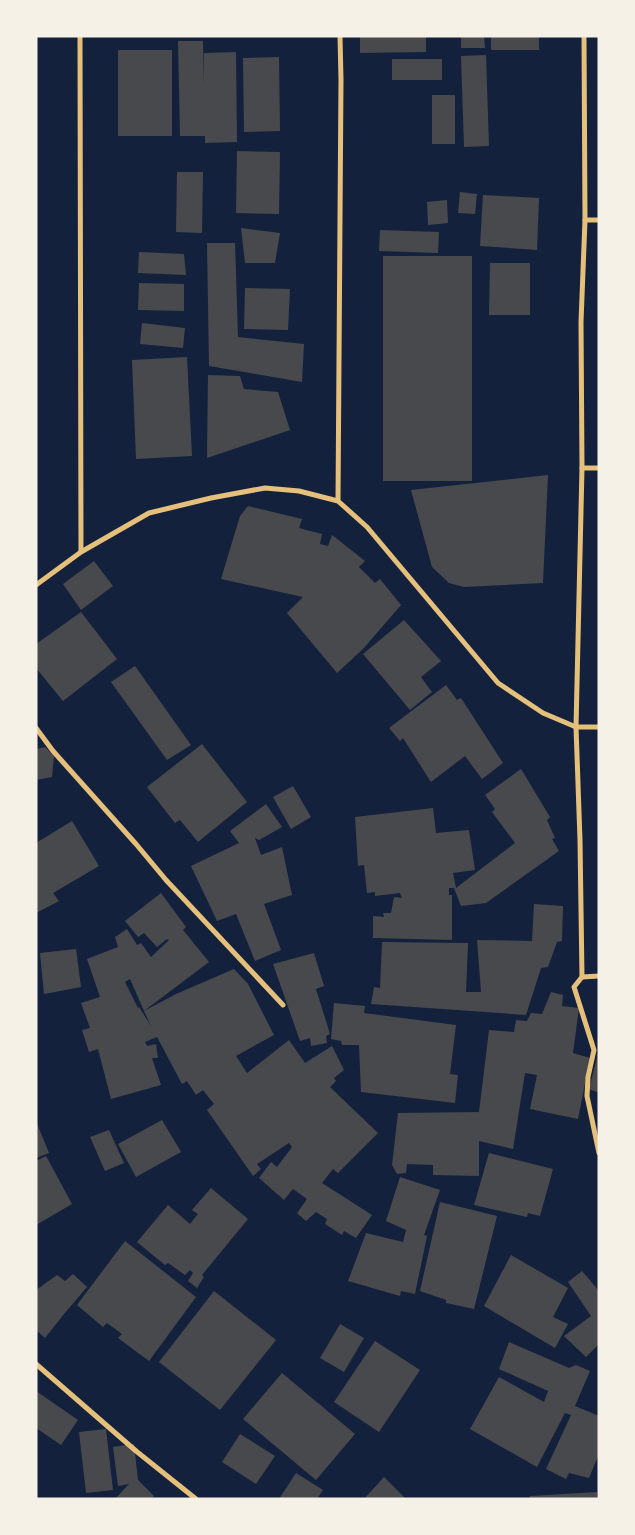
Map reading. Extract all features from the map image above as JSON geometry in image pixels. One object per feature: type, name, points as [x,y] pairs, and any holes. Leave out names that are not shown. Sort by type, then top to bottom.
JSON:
[{"type":"street","points":[[80,36],[81,552]]},
{"type":"street","points":[[338,501],[340,36]]},
{"type":"street","points":[[584,36],[585,220],[576,727],[582,977],[574,988],[594,1050],[588,1077],[587,1096],[599,1153]]},
{"type":"street","points":[[585,220],[599,220]]},
{"type":"street","points":[[582,468],[599,468]]},
{"type":"street","points":[[36,585],[81,552],[149,513],[210,498],[265,488],[299,491],[338,501],[367,527],[498,683],[543,713],[576,727],[599,727]]},
{"type":"street","points":[[36,728],[53,751],[166,880],[283,1005]]},
{"type":"street","points":[[582,977],[599,976]]},
{"type":"street","points":[[36,1364],[136,1451],[196,1499]]},
{"type":"building","points":[[360,36],[426,36],[426,52],[360,53]]},
{"type":"building","points":[[461,36],[484,36],[485,48],[461,48]]},
{"type":"building","points":[[491,36],[539,36],[539,50],[491,50]]},
{"type":"building","points":[[178,41],[203,41],[204,86],[204,53],[236,52],[237,142],[205,143],[205,136],[180,136]]},
{"type":"building","points":[[118,50],[172,50],[172,136],[118,136]]},
{"type":"building","points":[[486,55],[489,146],[464,147],[461,56]]},
{"type":"building","points":[[279,57],[280,131],[244,132],[243,58]]},
{"type":"building","points":[[392,59],[442,59],[442,80],[392,80]]},
{"type":"building","points":[[432,95],[455,95],[455,144],[432,144]]},
{"type":"building","points":[[237,151],[280,152],[279,214],[236,213]]},
{"type":"building","points":[[177,172],[203,172],[202,233],[176,232]]},
{"type":"building","points":[[460,192],[477,194],[475,214],[458,213]]},
{"type":"building","points":[[483,195],[539,198],[537,250],[480,246]]},
{"type":"building","points":[[447,200],[448,223],[428,225],[427,202]]},
{"type":"building","points":[[241,228],[280,233],[275,263],[245,263]]},
{"type":"building","points":[[380,230],[439,232],[438,253],[379,251]]},
{"type":"building","points":[[207,243],[235,243],[238,337],[304,344],[302,382],[209,366]]},
{"type":"building","points":[[139,252],[184,254],[186,275],[138,273]]},
{"type":"building","points":[[383,256],[472,256],[472,481],[383,481]]},
{"type":"building","points":[[490,263],[530,263],[530,315],[489,315]]},
{"type":"building","points":[[139,283],[184,284],[184,311],[138,310]]},
{"type":"building","points":[[245,288],[290,289],[288,330],[244,329]]},
{"type":"building","points":[[142,323],[185,328],[183,348],[140,344]]},
{"type":"building","points":[[187,357],[192,456],[136,459],[132,360]]},
{"type":"building","points":[[208,375],[240,376],[244,389],[278,392],[290,430],[207,458]]},
{"type":"building","points":[[548,475],[543,583],[464,587],[449,583],[432,567],[411,490]]},
{"type":"building","points":[[248,506],[302,519],[299,528],[322,534],[320,544],[328,546],[332,535],[365,561],[359,567],[375,583],[380,579],[401,605],[363,649],[337,673],[287,613],[303,597],[221,579],[240,516]]},
{"type":"building","points":[[94,561],[113,586],[81,610],[63,584]]},
{"type":"building","points":[[81,612],[117,659],[63,701],[36,668],[36,644]]},
{"type":"building","points":[[404,620],[441,661],[421,677],[432,692],[410,710],[363,654]]},
{"type":"building","points":[[135,666],[191,745],[167,760],[111,682]]},
{"type":"building","points":[[446,685],[457,700],[461,698],[503,763],[482,779],[465,756],[431,782],[403,738],[400,741],[389,728]]},
{"type":"building","points":[[202,744],[247,802],[198,842],[180,820],[175,823],[147,787]]},
{"type":"building","points":[[45,747],[54,756],[52,777],[36,780],[36,749]]},
{"type":"building","points":[[521,769],[550,817],[547,820],[555,838],[552,839],[559,851],[486,903],[461,906],[454,888],[449,888],[449,895],[452,895],[452,940],[373,938],[373,916],[384,917],[383,913],[391,913],[394,897],[402,898],[400,893],[375,896],[375,892],[367,893],[364,865],[358,866],[355,817],[433,808],[436,833],[469,830],[475,870],[453,873],[456,888],[515,843],[492,812],[495,809],[485,795]]},
{"type":"building","points":[[293,786],[311,817],[291,829],[273,797]]},
{"type":"building","points":[[266,804],[282,827],[259,840],[255,838],[261,855],[282,847],[292,895],[264,904],[281,950],[255,961],[236,914],[217,921],[191,866],[239,843],[230,831]]},
{"type":"building","points":[[72,821],[99,866],[53,893],[59,901],[36,913],[36,843]]},
{"type":"building","points":[[161,893],[186,927],[183,930],[209,962],[144,1011],[176,994],[234,969],[248,984],[274,1035],[236,1056],[247,1073],[289,1040],[305,1063],[332,1046],[344,1070],[334,1078],[336,1081],[330,1087],[378,1133],[338,1173],[333,1169],[322,1183],[372,1215],[356,1238],[344,1231],[342,1235],[325,1224],[327,1219],[316,1212],[306,1221],[297,1213],[307,1199],[293,1189],[284,1200],[259,1178],[271,1162],[277,1167],[292,1147],[289,1143],[257,1164],[261,1169],[253,1176],[207,1110],[214,1104],[203,1090],[196,1095],[187,1081],[182,1084],[157,1037],[145,1042],[147,1046],[156,1044],[158,1058],[152,1058],[161,1085],[111,1099],[98,1049],[89,1052],[82,1030],[90,1028],[81,1003],[100,997],[87,959],[118,947],[115,937],[127,929],[137,945],[141,943],[151,957],[169,940],[167,939],[157,947],[144,933],[138,937],[125,921]],"holes":[[[130,979],[151,1026],[138,1008],[125,982]]]},
{"type":"building","points":[[534,904],[563,906],[562,941],[557,942],[548,967],[541,968],[526,1015],[371,1004],[374,987],[380,988],[382,942],[468,943],[466,992],[481,992],[477,940],[532,941]]},
{"type":"building","points":[[76,949],[81,987],[44,994],[40,953]]},
{"type":"building","points":[[314,953],[324,986],[316,989],[330,1034],[326,1036],[327,1043],[311,1046],[310,1038],[300,1041],[273,964]]},
{"type":"building","points":[[551,992],[563,995],[562,1006],[579,1008],[573,1053],[590,1058],[578,1119],[530,1109],[537,1075],[525,1073],[513,1149],[479,1141],[479,1176],[433,1175],[433,1165],[407,1164],[406,1173],[397,1174],[392,1165],[398,1113],[479,1112],[489,1030],[514,1032],[516,1020],[527,1021],[531,1013],[542,1014]]},
{"type":"building","points":[[334,1003],[365,1006],[364,1013],[456,1025],[450,1074],[458,1075],[455,1103],[361,1092],[359,1045],[342,1045],[341,1041],[331,1039]]},
{"type":"building","points":[[599,1054],[599,1093],[589,1089]]},
{"type":"building","points":[[162,1120],[181,1152],[136,1177],[118,1144]]},
{"type":"building","points":[[36,1121],[49,1153],[36,1158]]},
{"type":"building","points":[[109,1130],[124,1163],[105,1171],[90,1137]]},
{"type":"building","points":[[489,1153],[553,1169],[540,1216],[528,1213],[527,1217],[474,1205]]},
{"type":"building","points":[[46,1156],[72,1204],[36,1225],[36,1161]]},
{"type":"building","points":[[400,1177],[440,1190],[424,1235],[427,1236],[415,1294],[401,1291],[400,1296],[348,1281],[366,1233],[403,1242],[406,1230],[386,1221]]},
{"type":"building","points":[[211,1188],[248,1219],[202,1275],[204,1277],[197,1288],[188,1281],[193,1273],[190,1270],[185,1275],[168,1263],[165,1265],[137,1242],[168,1205],[190,1224],[198,1214],[192,1210]]},
{"type":"building","points":[[440,1202],[497,1216],[474,1309],[446,1303],[446,1300],[420,1291]]},
{"type":"building","points":[[125,1241],[196,1297],[149,1361],[118,1338],[122,1334],[107,1323],[103,1327],[77,1305]]},
{"type":"building","points":[[511,1255],[568,1288],[553,1317],[568,1324],[555,1348],[484,1306]]},
{"type":"building","points":[[582,1271],[599,1291],[599,1344],[586,1357],[564,1336],[591,1316],[568,1282]]},
{"type":"building","points":[[73,1274],[87,1287],[45,1338],[36,1330],[36,1290],[57,1275],[65,1281]]},
{"type":"building","points":[[214,1291],[276,1340],[220,1410],[159,1362]]},
{"type":"building","points":[[340,1324],[364,1338],[344,1372],[320,1358]]},
{"type":"building","points":[[375,1341],[420,1370],[379,1432],[334,1402]]},
{"type":"building","points":[[509,1342],[569,1368],[576,1365],[590,1371],[575,1406],[599,1416],[599,1454],[589,1478],[569,1473],[566,1479],[546,1469],[571,1415],[565,1413],[537,1467],[470,1429],[499,1377],[544,1402],[548,1391],[499,1369]]},
{"type":"building","points":[[282,1373],[355,1434],[316,1480],[243,1419]]},
{"type":"building","points":[[36,1391],[78,1420],[61,1445],[36,1428]]},
{"type":"building","points":[[106,1429],[113,1490],[86,1493],[79,1432]]},
{"type":"building","points":[[240,1434],[275,1456],[256,1484],[222,1462]]},
{"type":"building","points":[[134,1444],[138,1480],[154,1496],[151,1499],[115,1499],[129,1484],[118,1486],[113,1447]]},
{"type":"building","points":[[296,1473],[323,1490],[317,1499],[279,1499]]},
{"type":"building","points":[[384,1477],[406,1499],[364,1499]]},
{"type":"building","points":[[597,1492],[597,1499],[530,1499],[530,1496]]}]
